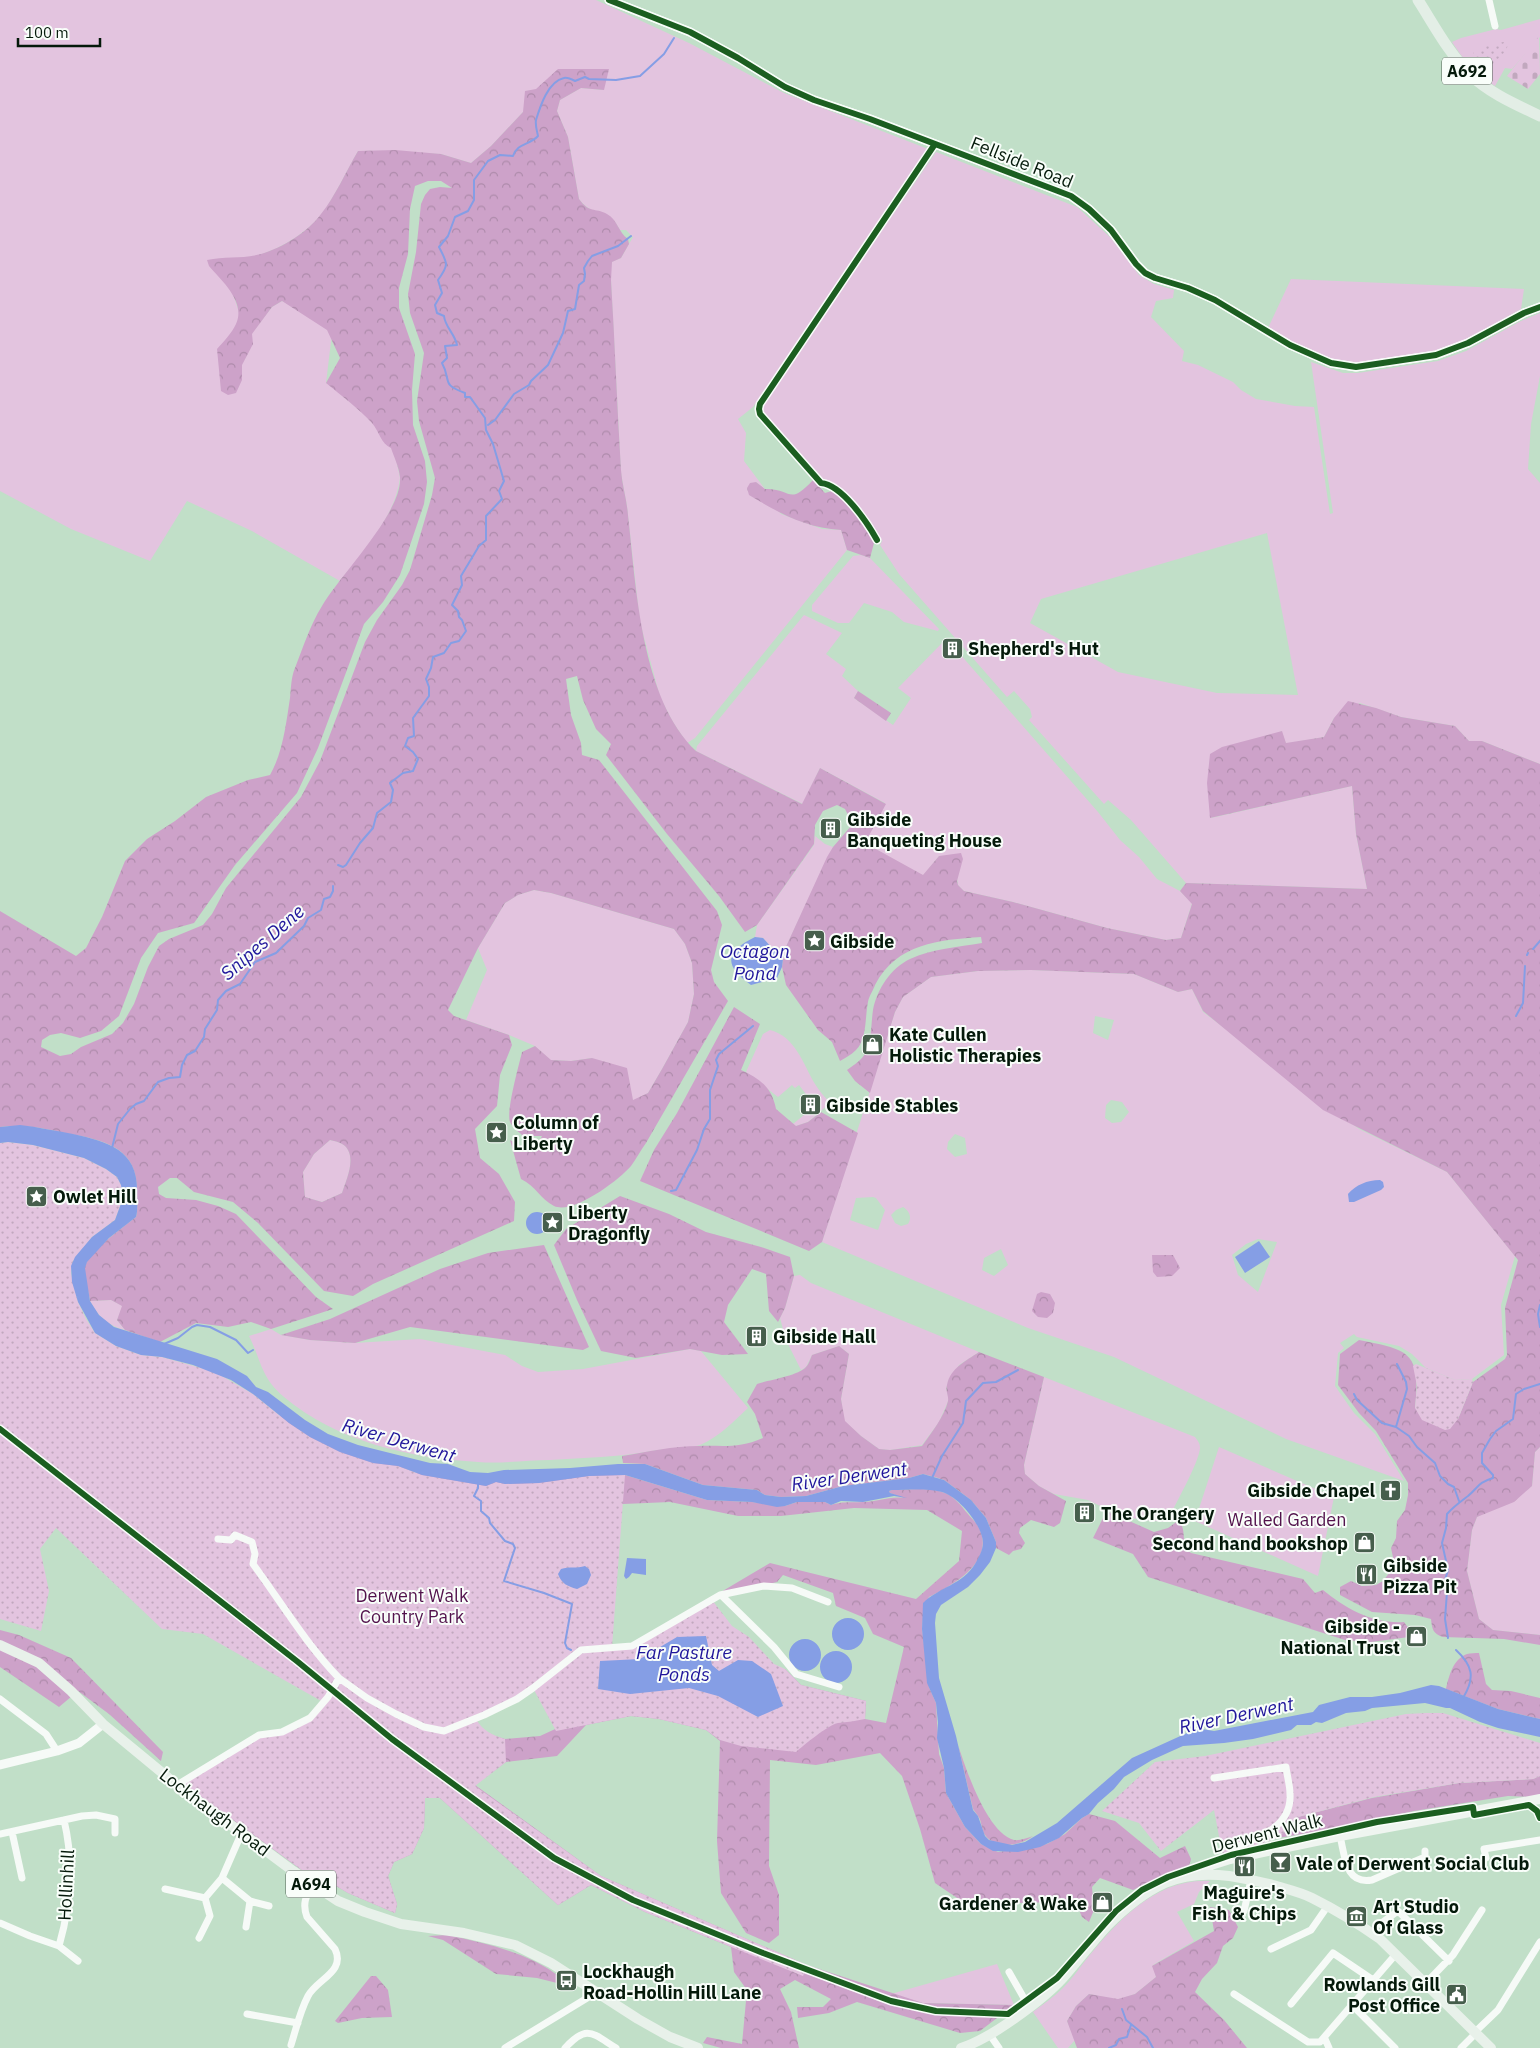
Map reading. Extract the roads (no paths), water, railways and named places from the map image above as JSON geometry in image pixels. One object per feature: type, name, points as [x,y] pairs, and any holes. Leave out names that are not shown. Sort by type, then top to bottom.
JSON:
[{"type":"highway","name":"A692","points":[[1418,0],[1455,56],[1472,76],[1540,116]]},
{"type":"main road","name":"Lockhaugh Road","points":[[0,1645],[39,1663],[71,1690],[103,1724],[177,1784],[312,1885],[338,1900],[365,1912],[401,1924],[472,1934],[515,1945],[551,1963],[597,1992]]},
{"type":"main road","points":[[1201,1875],[1211,1865],[1225,1860],[1340,1836],[1539,1802]]},
{"type":"main road","points":[[1216,1874],[1225,1860]]},
{"type":"main road","points":[[961,2048],[990,2034],[1029,2007],[1062,1979],[1107,1926],[1137,1900],[1166,1883],[1201,1875],[1216,1874],[1298,1892],[1361,1926],[1380,1939],[1396,1954],[1491,2048]]},
{"type":"main road","name":"A694","points":[[597,1992],[670,2037],[698,2048]]},
{"type":"street","name":"Fellside Road","points":[[610,0],[690,32],[738,58],[785,87],[814,100],[888,126],[1071,196],[1089,209],[1111,230],[1136,264],[1146,273],[1215,300],[1290,346],[1331,363],[1356,367],[1436,355],[1468,344],[1518,316],[1540,307]]},
{"type":"street","points":[[1488,0],[1495,26]]},
{"type":"street","points":[[218,1539],[231,1540],[235,1535],[252,1542],[255,1554],[253,1564],[338,1680],[396,1714],[424,1727],[444,1731],[484,1715],[517,1698],[533,1688],[581,1650],[632,1646],[721,1595],[764,1586],[792,1588],[828,1602]]},
{"type":"street","points":[[721,1595],[774,1647],[796,1674],[839,1687]]},
{"type":"street","points":[[177,1784],[259,1734],[282,1732],[310,1718],[328,1697],[338,1680]]},
{"type":"street","points":[[0,1699],[46,1734],[57,1751]]},
{"type":"street","points":[[0,1765],[57,1751],[84,1740],[103,1724]]},
{"type":"street","points":[[1214,1778],[1286,1767],[1290,1796],[1288,1811],[1281,1823],[1262,1836],[1236,1847],[1225,1860]]},
{"type":"street","points":[[0,1834],[96,1815],[115,1819],[115,1833]]},
{"type":"street","name":"Hollinhill","points":[[0,1922],[30,1936],[59,1946],[67,1918],[70,1862],[69,1840],[64,1820]]},
{"type":"street","points":[[12,1832],[22,1878]]},
{"type":"street","points":[[205,1898],[222,1878],[242,1832]]},
{"type":"street","points":[[1340,1836],[1349,1871],[1357,1880],[1364,1882],[1426,1857],[1425,1850]]},
{"type":"street","points":[[1486,1858],[1484,1848],[1540,1840]]},
{"type":"street","points":[[222,1878],[250,1902],[269,1906]]},
{"type":"street","points":[[1244,1911],[1250,1880]]},
{"type":"street","points":[[291,2046],[308,1996],[313,1989],[335,1970],[337,1958],[335,1949],[304,1911],[304,1903],[312,1885]]},
{"type":"street","points":[[165,1889],[205,1898]]},
{"type":"street","points":[[199,1938],[210,1916],[205,1898]]},
{"type":"street","points":[[246,1927],[250,1902]]},
{"type":"street","points":[[1271,1949],[1311,1930],[1327,1907]]},
{"type":"street","points":[[1426,1983],[1448,1960],[1482,1910]]},
{"type":"street","points":[[1380,1924],[1398,1912],[1448,1960]]},
{"type":"street","points":[[1461,2048],[1498,2010],[1540,1942]]},
{"type":"street","points":[[59,1946],[78,1961]]},
{"type":"street","points":[[1291,2004],[1333,1953],[1373,1980]]},
{"type":"street","points":[[1234,1994],[1308,2042],[1320,2042],[1325,2039],[1351,2004],[1396,1954]]},
{"type":"street","points":[[1009,1972],[1029,2007]]},
{"type":"street","points":[[505,2048],[597,1992]]},
{"type":"street","points":[[1351,2004],[1395,2048]]},
{"type":"street","points":[[247,2014],[298,2023]]},
{"type":"street","points":[[565,2048],[576,2036],[587,2032],[594,2034],[616,2048]]},
{"type":"street","points":[[990,2034],[998,2048]]},
{"type":"street","points":[[1325,2039],[1329,2048]]},
{"type":"water","name":"Octagon Pond","points":[[755,937],[763,938],[777,951],[781,949],[784,951],[782,967],[777,978],[751,985],[736,972],[731,960],[738,948]]},
{"type":"water","points":[[20,1125],[73,1134],[110,1145],[127,1158],[133,1168],[136,1179],[136,1217],[109,1238],[87,1262],[85,1268],[90,1301],[99,1315],[114,1327],[217,1359],[247,1376],[256,1387],[268,1392],[305,1420],[328,1434],[358,1445],[430,1463],[448,1464],[470,1472],[488,1473],[504,1470],[645,1464],[703,1485],[757,1490],[765,1495],[781,1497],[806,1496],[843,1486],[909,1478],[923,1474],[944,1480],[971,1500],[986,1518],[996,1542],[996,1548],[990,1562],[968,1587],[941,1605],[936,1614],[935,1623],[939,1678],[956,1736],[973,1810],[978,1816],[985,1836],[989,1840],[1012,1845],[1025,1842],[1057,1823],[1132,1758],[1187,1733],[1202,1729],[1214,1731],[1313,1712],[1319,1705],[1350,1697],[1372,1697],[1400,1693],[1431,1685],[1439,1686],[1498,1709],[1540,1719],[1540,1737],[1498,1728],[1450,1708],[1425,1703],[1372,1708],[1365,1711],[1346,1713],[1322,1723],[1297,1725],[1291,1730],[1253,1739],[1183,1746],[1152,1760],[1124,1777],[1089,1814],[1059,1838],[1040,1847],[1018,1852],[993,1851],[981,1844],[965,1827],[946,1793],[944,1768],[937,1738],[936,1703],[927,1683],[922,1629],[923,1603],[970,1571],[979,1557],[983,1546],[979,1528],[962,1505],[955,1499],[936,1491],[892,1490],[889,1491],[890,1493],[907,1498],[894,1496],[863,1502],[841,1501],[831,1505],[825,1502],[797,1502],[777,1507],[752,1502],[707,1500],[625,1475],[589,1476],[539,1483],[505,1484],[496,1482],[486,1486],[422,1475],[398,1466],[373,1463],[340,1452],[310,1437],[253,1394],[231,1380],[193,1365],[162,1357],[141,1355],[116,1346],[95,1333],[78,1302],[72,1282],[71,1266],[75,1257],[92,1237],[115,1220],[123,1198],[121,1185],[117,1177],[84,1158],[33,1145],[0,1143],[0,1127]]},
{"type":"water","points":[[1380,1180],[1383,1182],[1384,1187],[1381,1190],[1354,1202],[1349,1202],[1348,1194],[1355,1188],[1366,1182]]},
{"type":"water","points":[[537,1212],[545,1215],[548,1223],[545,1231],[537,1234],[529,1231],[526,1223],[529,1215]]},
{"type":"water","points":[[1259,1241],[1270,1257],[1245,1273],[1235,1257]]},
{"type":"water","points":[[627,1558],[646,1559],[646,1575],[632,1573],[626,1579],[624,1576]]},
{"type":"water","points":[[585,1566],[589,1569],[591,1575],[587,1584],[577,1589],[565,1584],[558,1574],[561,1569]]},
{"type":"water","points":[[848,1618],[860,1622],[864,1634],[860,1646],[848,1650],[836,1646],[832,1634],[836,1622]]},
{"type":"water","name":"Far Pasture Ponds","points":[[706,1636],[712,1665],[719,1671],[738,1660],[752,1661],[771,1674],[783,1706],[758,1717],[718,1696],[689,1688],[630,1694],[598,1689],[600,1661],[640,1659],[677,1637]]},
{"type":"water","points":[[805,1639],[817,1643],[821,1655],[817,1667],[805,1671],[793,1667],[789,1655],[793,1643]]},
{"type":"water","points":[[836,1651],[848,1655],[852,1667],[848,1679],[836,1683],[824,1679],[820,1667],[824,1655]]},
{"type":"waterway","name":"Snipes Dene","points":[[338,865],[343,867],[346,865],[360,843],[373,828],[377,813],[391,802],[393,790],[390,783],[403,773],[413,771],[418,759],[405,746],[408,738],[414,736],[413,718],[429,696],[429,687],[426,679],[433,657],[444,653],[451,643],[459,641],[466,631],[458,611],[452,605],[462,585],[461,576],[479,546],[486,540],[486,516],[502,499],[499,491],[504,481],[493,444],[486,430],[485,418],[470,397],[465,397],[465,393],[449,384],[442,363],[447,358],[445,346],[457,345],[444,316],[437,313],[435,305],[442,293],[438,280],[446,267],[446,261],[439,247],[448,236],[455,217],[468,211],[474,200],[474,180],[488,161],[500,155],[513,156],[517,149],[538,136],[536,120],[546,95],[553,84],[565,78],[575,81],[585,77],[589,79],[616,80],[640,76],[664,54],[674,38]]},
{"type":"waterway","name":"Snipes Dene","points":[[488,425],[495,420],[514,394],[529,385],[548,365],[563,333],[568,311],[575,309],[579,285],[584,281],[584,268],[588,261],[592,256],[618,246],[631,236]]},
{"type":"waterway","name":"Snipes Dene","points":[[112,1148],[118,1124],[130,1109],[144,1101],[158,1082],[180,1077],[182,1065],[187,1055],[195,1051],[204,1037],[205,1029],[217,1010],[218,1000],[226,991],[240,984],[255,962],[276,953],[304,926],[308,918],[321,910],[324,899],[330,897],[333,886]]},
{"type":"waterway","points":[[1533,949],[1540,941]]},
{"type":"waterway","points":[[1516,1016],[1523,1003],[1525,966]]},
{"type":"waterway","points":[[671,1191],[676,1190],[697,1150],[704,1129],[710,1119],[710,1090],[718,1066],[716,1060],[719,1054],[753,1026]]},
{"type":"waterway","points":[[1540,1305],[1538,1314],[1540,1327]]},
{"type":"waterway","points":[[164,1344],[178,1338],[197,1325],[210,1327],[236,1340],[248,1353],[253,1350]]},
{"type":"waterway","points":[[1396,1427],[1407,1389],[1406,1382],[1397,1364]]},
{"type":"waterway","points":[[932,1478],[942,1456],[963,1423],[966,1401],[983,1383],[996,1382],[1018,1370]]},
{"type":"waterway","points":[[1448,1638],[1445,1619],[1447,1592],[1445,1580],[1448,1570],[1442,1543],[1447,1514],[1481,1484],[1493,1478],[1493,1475],[1482,1463],[1482,1453],[1496,1431],[1513,1419],[1516,1394],[1524,1389],[1540,1384]]},
{"type":"waterway","points":[[1354,1394],[1357,1400],[1382,1423],[1396,1427],[1409,1436],[1417,1447],[1435,1463],[1440,1476],[1454,1487],[1459,1501]]},
{"type":"waterway","points":[[478,1483],[474,1496],[481,1501],[481,1511],[489,1518],[490,1523],[505,1541],[513,1544],[515,1548],[504,1581],[572,1604],[565,1643],[567,1648],[571,1650]]},
{"type":"waterway","points":[[1456,1650],[1469,1666],[1471,1678],[1463,1698]]},
{"type":"waterway","points":[[1122,2009],[1126,2020],[1147,2037],[1153,2048]]},
{"type":"waterway","points":[[1109,2048],[1116,2045],[1119,2039],[1127,2037],[1131,2025]]},
{"type":"place","name":"Shepherd's Hut","points":[[952,648]]},
{"type":"place","name":"Gibside Banqueting House","points":[[831,829]]},
{"type":"place","name":"Gibside","points":[[814,941]]},
{"type":"place","name":"Kate Cullen Holistic Therapies","points":[[873,1044]]},
{"type":"place","name":"Gibside Stables","points":[[810,1105]]},
{"type":"place","name":"Column of Liberty","points":[[497,1132]]},
{"type":"place","name":"Owlet Hill","points":[[37,1196]]},
{"type":"place","name":"Liberty Dragonfly","points":[[552,1222]]},
{"type":"place","name":"Gibside Hall","points":[[757,1336]]},
{"type":"place","name":"Gibside Chapel","points":[[1391,1490]]},
{"type":"place","name":"The Orangery","points":[[1085,1513]]},
{"type":"place","name":"Second hand bookshop","points":[[1364,1543]]},
{"type":"place","name":"Gibside Pizza Pit","points":[[1367,1575]]},
{"type":"place","name":"Gibside - National Trust","points":[[1416,1636]]},
{"type":"place","name":"Vale of Derwent Social Club","points":[[1280,1863]]},
{"type":"place","name":"Maguire's Fish & Chips","points":[[1244,1867]]},
{"type":"place","name":"Gardener & Wake","points":[[1103,1903]]},
{"type":"place","name":"Art Studio Of Glass","points":[[1357,1916]]},
{"type":"place","name":"Lockhaugh Road-Hollin Hill Lane","points":[[567,1981]]},
{"type":"place","name":"Rowlands Gill Post Office","points":[[1456,1994]]},
{"type":"water label","name":"River Derwent","points":[[399,1440]]},
{"type":"water label","name":"River Derwent","points":[[849,1476]]},
{"type":"water label","name":"River Derwent","points":[[1236,1715]]},
{"type":"park label","name":"Walled Garden","points":[[1287,1519]]},
{"type":"park label","name":"Derwent Walk Country Park","points":[[412,1605]]}]
